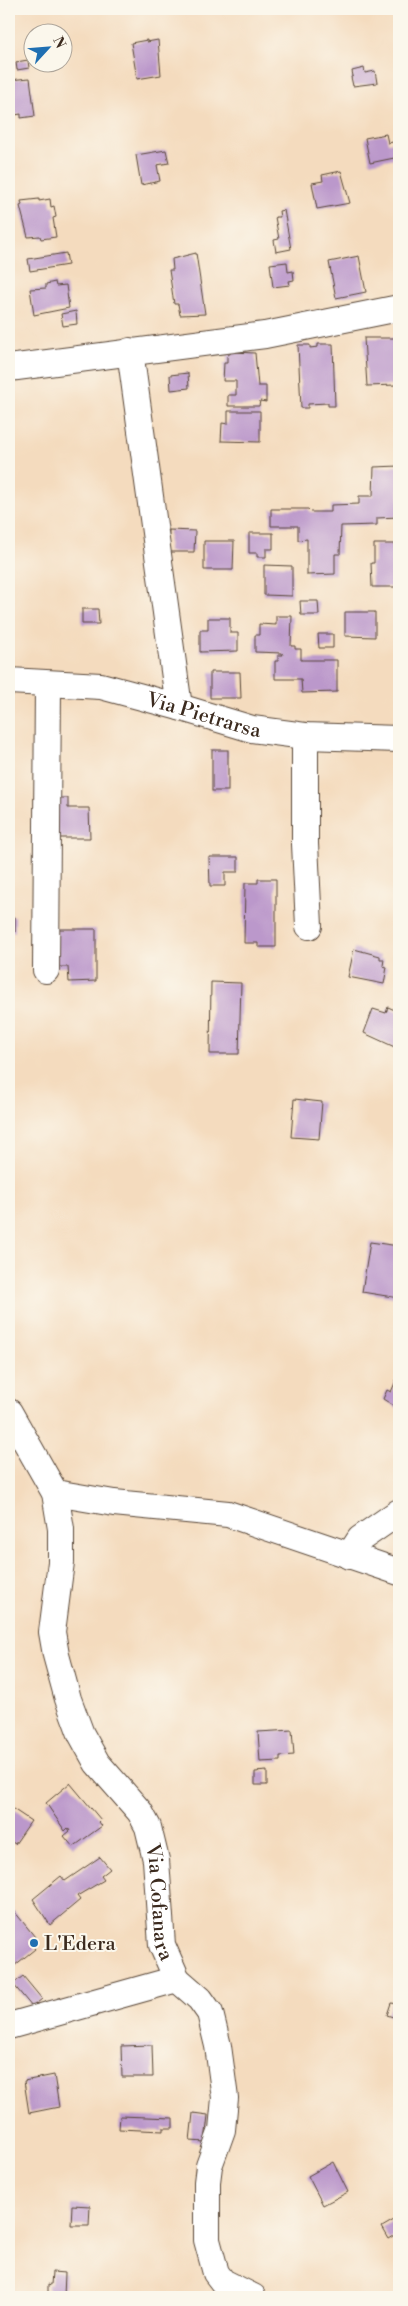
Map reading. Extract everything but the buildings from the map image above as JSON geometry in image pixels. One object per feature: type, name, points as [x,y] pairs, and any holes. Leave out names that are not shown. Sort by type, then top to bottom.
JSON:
[{"type":"street","points":[[9,368],[265,335],[399,308]]},
{"type":"street","points":[[130,351],[180,707]]},
{"type":"street","name":"Via Pietrarsa","points":[[9,681],[100,686],[180,707],[252,729],[305,736],[399,738]]},
{"type":"street","points":[[46,970],[48,684]]},
{"type":"street","points":[[305,736],[305,844],[309,926]]},
{"type":"street","name":"Via Cofanara","points":[[9,1412],[55,1493],[61,1528],[61,1562],[52,1632],[56,1655],[81,1734],[96,1763],[140,1812],[148,1827],[156,1860],[162,1946],[177,1979],[200,1999],[210,2013],[218,2046],[226,2098],[222,2130],[209,2166],[207,2182],[207,2240],[216,2273],[223,2282],[253,2297]]},
{"type":"street","points":[[55,1493],[114,1503],[228,1514],[399,1572]]},
{"type":"street","points":[[349,1556],[360,1539],[399,1512]]},
{"type":"street","points":[[9,2026],[177,1979]]},
{"type":"place","name":"L'Edera","points":[[34,1943]]}]
